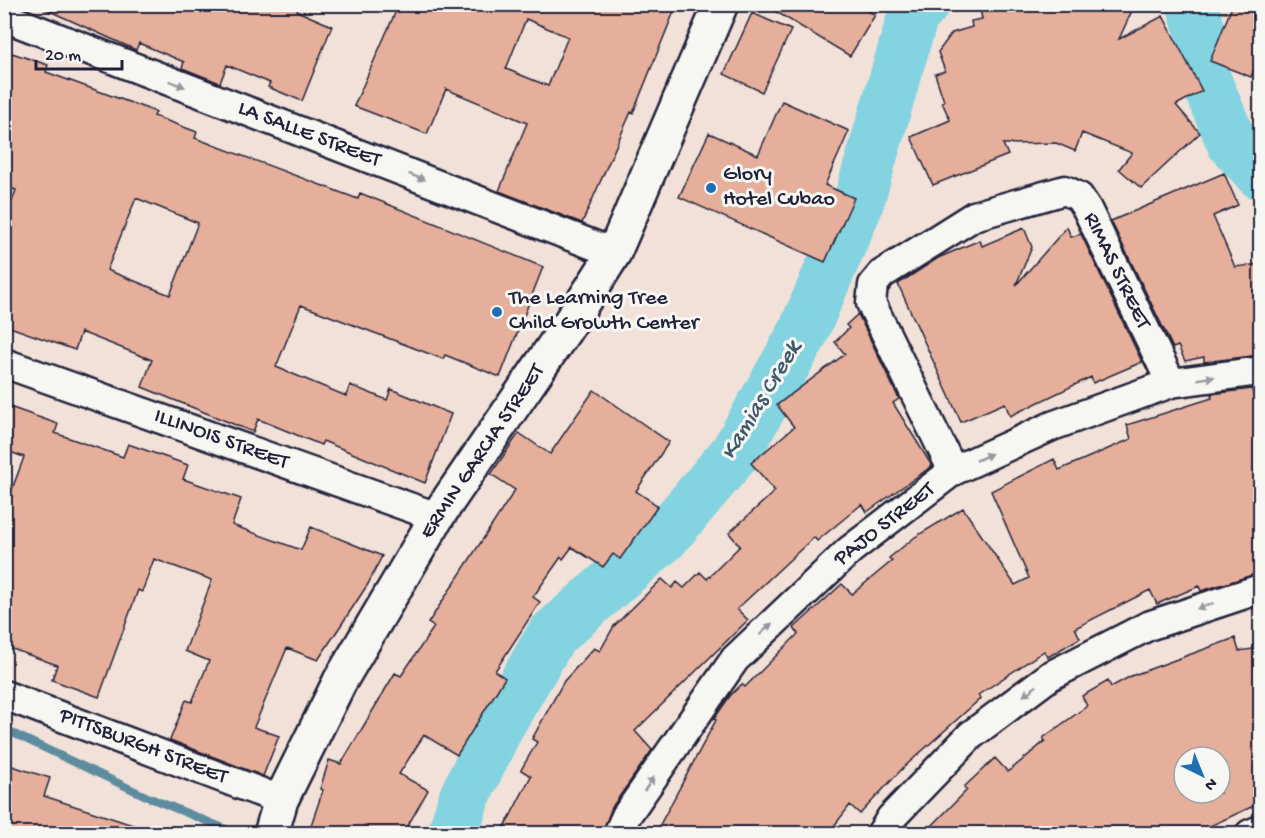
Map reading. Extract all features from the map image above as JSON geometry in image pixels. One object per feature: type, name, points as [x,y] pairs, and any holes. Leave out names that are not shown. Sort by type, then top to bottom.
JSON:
[{"type":"street","name":"ERMIN GARCIA STREET","points":[[271,834],[281,800],[340,681],[437,517],[615,253],[721,4]]},
{"type":"street","name":"LA SALLE STREET","points":[[4,17],[615,253]]},
{"type":"street","name":"RIMAS STREET","points":[[953,471],[872,303],[873,285],[882,274],[974,216],[1052,192],[1065,190],[1079,197],[1087,209],[1171,383]]},
{"type":"street","name":"ILLINOIS STREET","points":[[4,363],[437,517]]},
{"type":"street","name":"PAJO STREET","points":[[618,834],[626,816],[735,659],[850,550],[953,471],[1052,426],[1171,383],[1260,371]]},
{"type":"street","points":[[881,834],[891,819],[971,735],[1050,676],[1148,626],[1260,589]]},
{"type":"street","name":"PITTSBURGH STREET","points":[[4,695],[281,800]]},
{"type":"street","points":[[1250,834],[1260,830]]},
{"type":"building","points":[[34,4],[299,4],[297,11],[332,26],[302,101],[268,87],[270,83],[227,65],[220,83],[182,68],[184,62],[139,43],[136,50]]},
{"type":"building","points":[[399,4],[677,4],[633,113],[631,112],[582,223],[499,191],[527,123],[446,89],[427,134],[354,106]],"holes":[[[526,19],[568,37],[548,86],[506,69]]]},
{"type":"building","points":[[763,4],[857,4],[875,15],[850,56]]},
{"type":"building","points":[[979,4],[1135,4],[1119,39],[1163,16],[1202,91],[1176,105],[1200,133],[1141,188],[1119,169],[1132,153],[1082,133],[1075,151],[1056,143],[1003,144],[1008,155],[933,185],[911,137],[950,120],[942,102],[944,101],[935,74],[945,71],[938,52],[952,33],[972,27],[971,21],[982,19]]},
{"type":"building","points":[[1233,4],[1260,4],[1260,53],[1251,77],[1210,61]]},
{"type":"building","points":[[752,13],[791,30],[762,92],[724,74]]},
{"type":"building","points":[[12,53],[48,65],[46,72],[156,112],[154,116],[197,132],[195,138],[358,199],[360,193],[543,267],[500,377],[445,355],[443,359],[301,305],[276,367],[346,396],[350,385],[387,400],[391,389],[451,414],[425,483],[323,441],[321,445],[258,419],[253,432],[142,387],[152,360],[81,332],[75,350],[4,325],[4,224],[16,190],[4,186],[4,74]],"holes":[[[136,198],[198,223],[170,295],[107,270]]]},
{"type":"building","points":[[782,101],[849,131],[825,185],[854,198],[825,262],[679,197],[709,133],[758,155]]},
{"type":"building","points":[[1224,173],[1238,205],[1213,216],[1235,267],[1260,264],[1260,355],[1204,362],[1204,357],[1185,361],[1178,346],[1173,348],[1111,221]]},
{"type":"building","points":[[1067,227],[1071,237],[1081,234],[1142,362],[1093,383],[1091,377],[1010,416],[1005,403],[961,422],[898,284],[938,258],[980,240],[982,246],[1024,228],[1032,247],[1016,285]]},
{"type":"building","points":[[858,314],[899,399],[893,403],[932,466],[867,512],[862,504],[817,541],[814,537],[737,609],[748,620],[635,731],[652,750],[612,807],[602,834],[501,834],[531,776],[521,770],[537,742],[532,739],[564,681],[594,648],[600,651],[614,626],[662,579],[672,588],[677,582],[684,588],[700,572],[707,579],[740,546],[729,533],[775,491],[751,463],[794,427],[777,405],[845,354],[835,342],[849,328],[846,325]]},
{"type":"building","points":[[1252,389],[1260,432],[1260,573],[1201,591],[1199,586],[1157,604],[1150,590],[1075,628],[1080,638],[1048,657],[1044,651],[978,695],[981,698],[903,768],[860,814],[850,805],[828,834],[655,834],[716,720],[714,719],[730,696],[742,684],[745,687],[798,634],[794,628],[842,584],[852,594],[892,561],[889,558],[915,537],[963,508],[1015,585],[1029,578],[991,491],[1054,459],[1059,470],[1131,439],[1127,425],[1212,398],[1211,394]]},
{"type":"building","points":[[594,390],[669,442],[636,491],[658,506],[620,559],[613,554],[603,567],[572,547],[563,559],[561,557],[533,597],[540,602],[495,671],[505,678],[457,755],[424,735],[399,774],[428,790],[403,834],[308,834],[323,790],[320,789],[329,760],[341,764],[395,673],[401,676],[434,627],[428,623],[515,490],[491,474],[519,433],[550,454]]},
{"type":"building","points":[[4,405],[58,424],[55,433],[123,457],[128,444],[188,465],[183,479],[241,499],[232,525],[301,550],[311,527],[382,556],[368,584],[318,660],[287,648],[254,727],[279,736],[263,776],[170,740],[186,700],[192,702],[209,661],[185,651],[212,580],[154,559],[142,592],[138,590],[99,697],[52,680],[57,665],[4,646],[4,511],[24,457],[4,450]]},
{"type":"building","points":[[1235,638],[1239,651],[1260,648],[1260,803],[1193,834],[924,834],[967,790],[964,787],[995,758],[1008,772],[1045,741],[1043,738],[1087,706],[1082,696],[1108,681],[1111,687],[1131,676]]},
{"type":"building","points":[[12,766],[50,778],[44,796],[145,829],[144,834],[4,834],[4,790]]},
{"type":"waterway","name":"Kamias Creek","points":[[453,834],[464,798],[499,725],[552,635],[665,536],[735,453],[801,337],[857,207],[913,16],[924,4]]},
{"type":"waterway","name":"Kamias Creek","points":[[1192,4],[1203,40],[1203,73],[1232,143],[1260,174]]},
{"type":"waterway","points":[[4,729],[150,798],[238,834]]},
{"type":"place","name":"Glory Hotel Cubao","points":[[711,188]]},
{"type":"place","name":"The Learning Tree Child Growth Center","points":[[497,312]]}]
